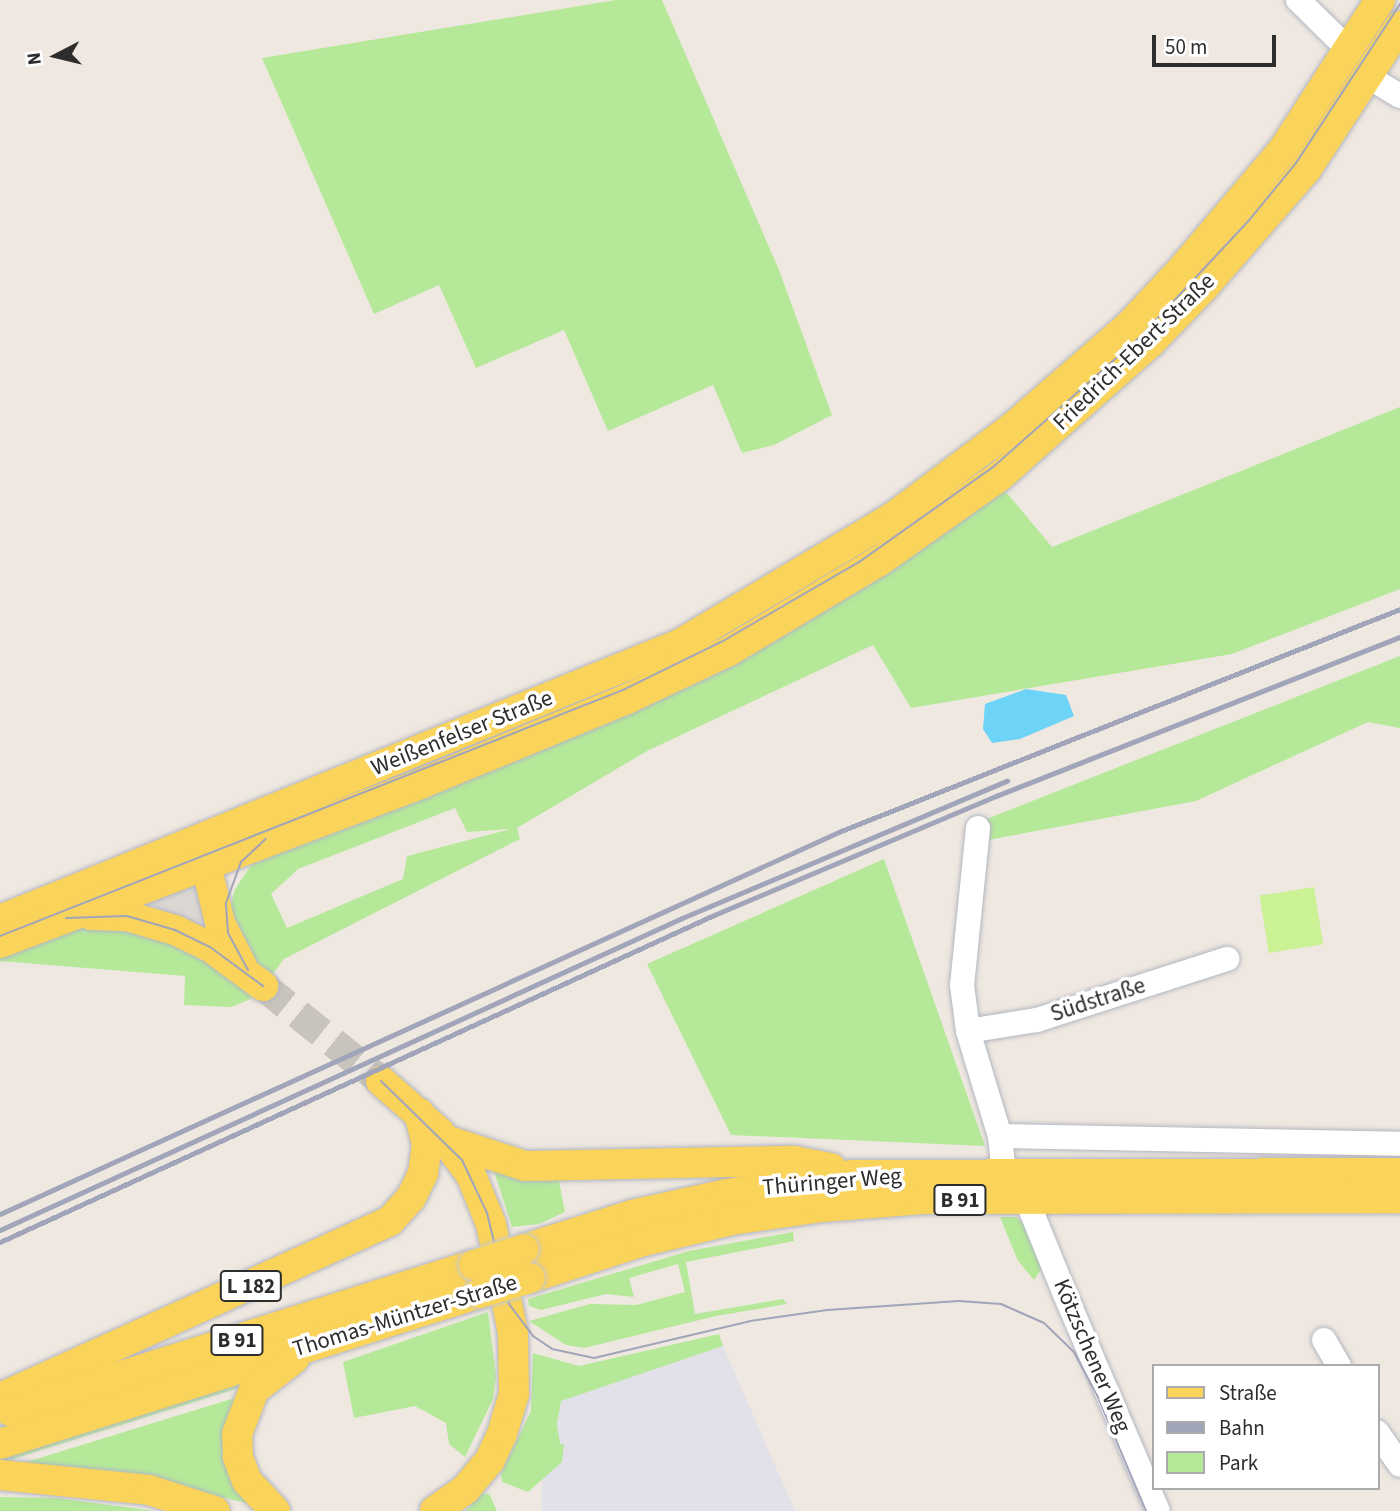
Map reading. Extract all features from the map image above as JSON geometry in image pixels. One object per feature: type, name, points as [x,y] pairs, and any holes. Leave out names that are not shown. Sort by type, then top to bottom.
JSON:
[{"type":"main road","name":"Friedrich-Ebert-Straße","points":[[793,579],[940,486],[1130,324],[1185,267],[1283,150],[1350,51],[1380,0]]},
{"type":"main road","name":"Friedrich-Ebert-Straße","points":[[801,610],[973,497],[1150,343],[1259,227],[1306,170],[1370,78],[1400,26]]},
{"type":"main road","name":"Weißenfelser Straße","points":[[132,894],[199,838],[680,643],[793,579]]},
{"type":"main road","name":"Weißenfelser Straße","points":[[4,925],[64,907],[132,894],[208,866],[627,699],[729,651],[801,610]]},
{"type":"main road","points":[[132,894],[259,984],[224,935],[199,838]]},
{"type":"main road","points":[[381,1081],[419,1113],[445,1139],[467,1167],[487,1213],[514,1350],[514,1394],[508,1421],[477,1477],[435,1511]]},
{"type":"main road","name":"L 182","points":[[0,1398],[390,1221],[411,1198],[424,1173],[427,1145],[419,1113]]},
{"type":"main road","points":[[445,1139],[502,1162],[524,1166],[794,1161],[816,1162],[852,1175]]},
{"type":"main road","name":"Thüringer Weg","points":[[527,1263],[632,1215],[726,1194],[852,1175],[1004,1172],[1396,1182]]},
{"type":"main road","name":"Thüringer Weg","points":[[527,1263],[640,1242],[732,1220],[924,1199],[1032,1200],[1396,1182]]},
{"type":"main road","name":"Thomas-Müntzer-Straße","points":[[0,1415],[527,1263]]},
{"type":"main road","name":"Thomas-Müntzer-Straße","points":[[0,1444],[321,1341],[477,1279]]},
{"type":"main road","points":[[275,1511],[247,1481],[238,1457],[240,1418],[254,1390],[268,1376],[321,1341]]},
{"type":"main road","points":[[0,1475],[149,1490],[215,1511]]},
{"type":"street","points":[[1298,0],[1350,51]]},
{"type":"street","points":[[1370,78],[1400,96]]},
{"type":"street","points":[[978,828],[962,985],[968,1031],[1000,1136],[1004,1172]]},
{"type":"street","name":"Südstraße","points":[[968,1031],[1037,1020],[1227,959]]},
{"type":"street","points":[[1000,1136],[1394,1144],[1396,1182]]},
{"type":"street","name":"Kötzschener Weg","points":[[1032,1200],[1032,1213],[1064,1292],[1158,1511]]},
{"type":"street","points":[[1324,1340],[1338,1364]]},
{"type":"street","points":[[1379,1435],[1400,1465]]},
{"type":"shaded area","points":[[194,879],[208,923],[204,928],[151,905],[150,901]]},
{"type":"shaded area","points":[[723,1346],[795,1511],[542,1511],[543,1402]]},
{"type":"green space","points":[[616,0],[662,0],[779,270],[832,415],[774,445],[742,453],[713,385],[608,431],[564,330],[476,368],[439,285],[374,314],[262,58]]},
{"type":"green space","points":[[1400,407],[1400,589],[1232,654],[911,708],[873,645],[647,751],[517,828],[520,839],[284,959],[272,975],[254,961],[238,938],[231,906],[235,889],[254,861],[487,767],[1002,487],[1052,547]],"holes":[[[455,808],[467,832],[511,829],[407,856],[403,879],[287,928],[271,894],[298,869]]]},
{"type":"green space","points":[[1400,656],[1400,728],[1368,722],[1196,801],[988,840],[984,820]]},
{"type":"green space","points":[[884,859],[985,1146],[731,1135],[647,964]]},
{"type":"green space","points":[[1314,887],[1323,944],[1269,953],[1260,896]]},
{"type":"green space","points":[[101,927],[161,939],[212,965],[253,998],[231,1007],[184,1005],[185,976],[0,961],[0,948],[72,928]]},
{"type":"green space","points":[[494,1171],[558,1176],[565,1212],[539,1224],[512,1227]]},
{"type":"green space","points":[[1000,1217],[1016,1217],[1024,1224],[1045,1264],[1034,1280],[1018,1261]]},
{"type":"green space","points":[[793,1232],[794,1241],[686,1262],[695,1314],[783,1299],[787,1304],[716,1316],[584,1348],[566,1345],[529,1321],[590,1304],[636,1305],[685,1292],[678,1264],[629,1278],[634,1297],[606,1294],[541,1310],[529,1306],[528,1299],[689,1251]]},
{"type":"green space","points":[[488,1312],[496,1376],[493,1399],[465,1457],[449,1444],[446,1423],[415,1406],[354,1418],[343,1362]]},
{"type":"green space","points":[[719,1334],[723,1346],[561,1401],[557,1424],[560,1444],[564,1444],[562,1462],[528,1492],[502,1482],[501,1473],[531,1411],[533,1353],[579,1366]]},
{"type":"green space","points":[[257,1371],[248,1385],[0,1463],[0,1453]]},
{"type":"green space","points":[[241,1396],[251,1504],[128,1475],[20,1464]]},
{"type":"green space","points":[[483,1493],[490,1495],[497,1511],[465,1511]]},
{"type":"green space","points":[[0,1497],[57,1498],[155,1511],[0,1511]]},
{"type":"water","points":[[1026,689],[1066,695],[1074,716],[1020,739],[992,743],[983,729],[985,704]]},
{"type":"tunnel","points":[[263,986],[381,1081]]},
{"type":"tram line","points":[[0,936],[623,690],[723,641],[859,562],[993,467],[1142,335],[1250,219],[1296,163],[1400,4]]},
{"type":"tram line","points":[[248,970],[228,933],[226,903],[241,862],[266,839]]},
{"type":"tram line","points":[[66,918],[127,916],[175,930],[210,947],[263,986]]},
{"type":"tram line","points":[[381,1081],[462,1160],[487,1213],[509,1304],[533,1336],[552,1349],[594,1358],[750,1321],[827,1310],[959,1301],[1001,1304],[1044,1323],[1074,1352],[1097,1395],[1146,1511]]},
{"type":"railway","points":[[0,1214],[841,831],[1400,609]]},
{"type":"railway","points":[[0,1242],[714,915],[996,796],[1400,637]]},
{"type":"railway","points":[[0,1230],[682,918],[1007,781]]}]
